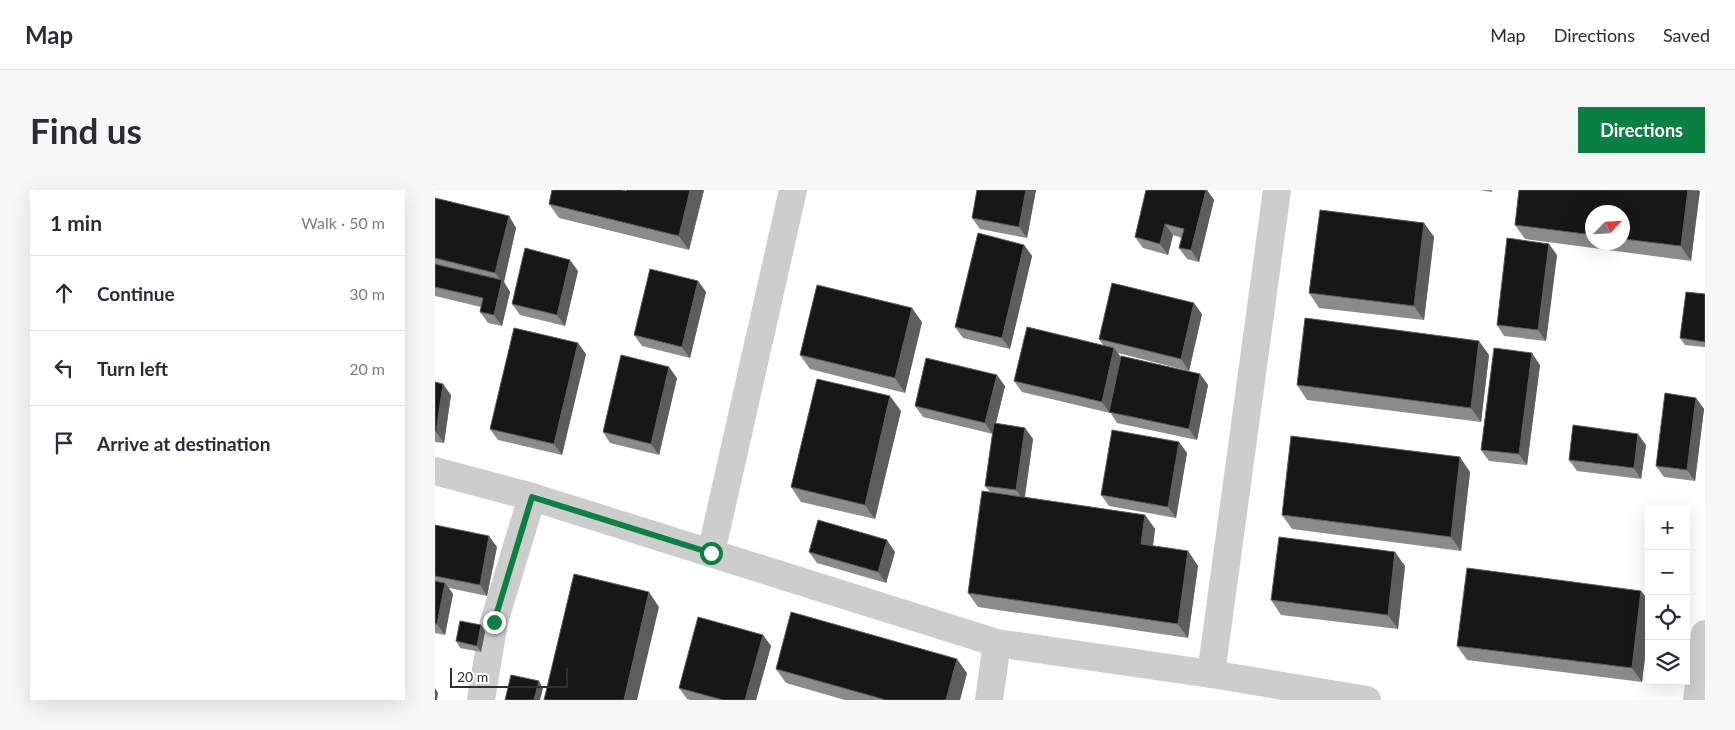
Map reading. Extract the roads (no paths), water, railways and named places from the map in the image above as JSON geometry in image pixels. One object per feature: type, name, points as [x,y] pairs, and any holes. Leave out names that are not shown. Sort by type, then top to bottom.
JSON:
[{"type":"street","points":[[711,553],[793,190]]},
{"type":"street","points":[[1211,674],[1277,190]]},
{"type":"street","points":[[435,471],[532,497],[997,643],[1211,674],[1367,700]]},
{"type":"street","points":[[481,700],[494,622],[532,497]]},
{"type":"street","points":[[1697,700],[1705,634]]},
{"type":"street","points":[[989,700],[997,643]]}]
